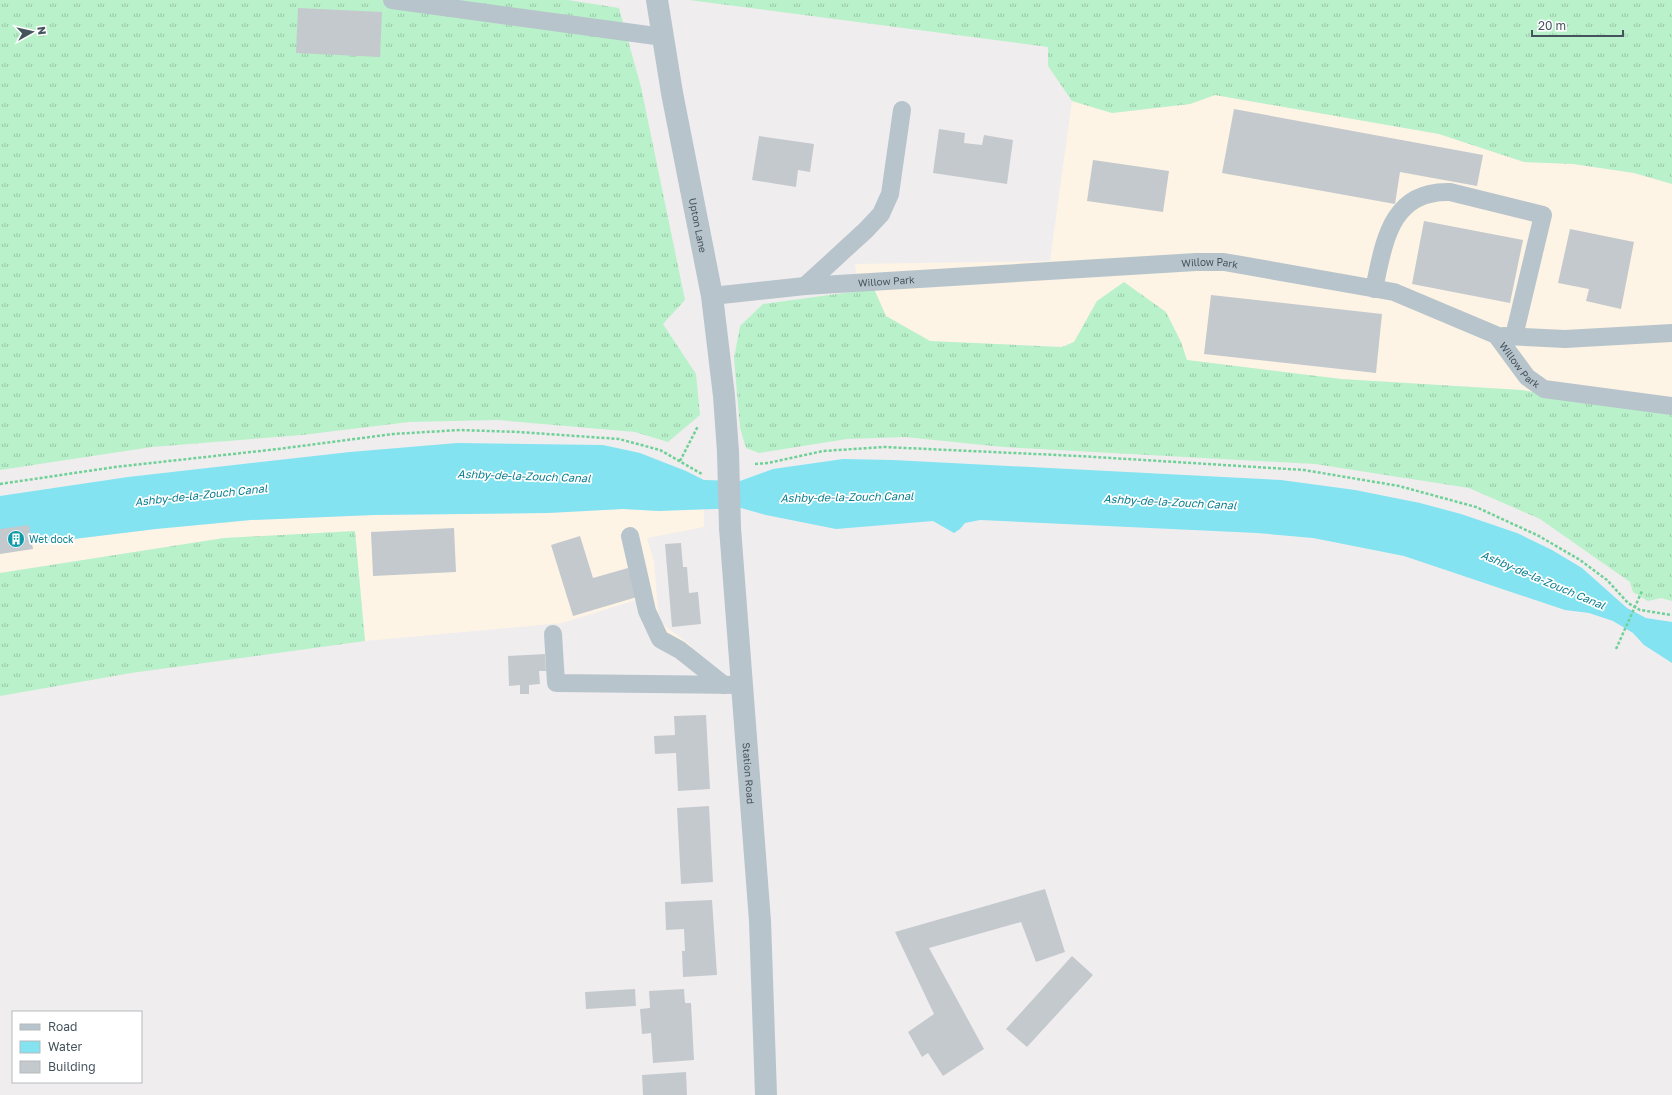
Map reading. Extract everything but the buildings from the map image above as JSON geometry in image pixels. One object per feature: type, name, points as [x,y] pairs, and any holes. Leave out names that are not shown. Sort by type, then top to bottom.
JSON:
[{"type":"street","name":"Upton Lane","points":[[658,5],[672,93],[712,296],[724,396],[728,452]]},
{"type":"street","name":"Station Road","points":[[728,452],[733,685],[760,921],[766,1095]]},
{"type":"lane","points":[[392,0],[663,37]]},
{"type":"lane","points":[[805,286],[866,230],[881,214],[890,194],[902,110]]},
{"type":"lane","points":[[1374,289],[1384,240],[1398,213],[1414,198],[1438,192],[1450,192],[1543,215],[1514,336]]},
{"type":"lane","name":"Willow Park","points":[[712,296],[805,286],[1196,262],[1224,262],[1394,292],[1496,335],[1527,377],[1544,389],[1672,406]]},
{"type":"lane","points":[[1496,335],[1565,338],[1672,333]]},
{"type":"lane","points":[[630,536],[647,611],[660,639],[680,650],[733,685]]},
{"type":"lane","points":[[553,634],[556,683],[733,685]]},
{"type":"path","points":[[0,484],[115,466],[278,449],[393,434],[460,430],[527,432],[619,439],[660,450],[704,476]]},
{"type":"path","points":[[751,464],[768,463],[823,451],[884,447],[1079,456],[1311,472],[1399,486],[1476,507],[1540,536],[1580,560],[1607,580],[1628,603],[1640,610],[1672,615]]},
{"type":"path","points":[[1616,649],[1642,591]]},
{"type":"shaded area","points":[[1215,95],[1439,134],[1524,162],[1573,164],[1634,173],[1672,184],[1672,413],[1521,390],[1341,379],[1186,360],[1181,342],[1097,301],[1074,342],[1062,347],[930,341],[886,316],[874,289],[858,292],[855,264],[1050,261],[1072,101],[1112,113],[1190,104]]},
{"type":"shaded area","points":[[704,508],[704,527],[647,538],[654,561],[659,621],[691,646],[684,657],[653,646],[636,600],[562,623],[365,641],[355,531],[224,538],[0,573],[0,548],[156,529],[251,520],[374,515],[548,513],[623,509],[659,511]]},
{"type":"green space","points":[[0,0],[568,0],[619,8],[641,87],[685,300],[663,324],[696,374],[700,415],[668,442],[635,432],[498,420],[409,422],[302,435],[152,447],[0,470]]},
{"type":"green space","points":[[689,0],[1672,0],[1672,184],[1634,173],[1573,164],[1524,162],[1439,134],[1215,95],[1190,104],[1112,113],[1072,101],[1048,66],[1048,47]]},
{"type":"green space","points":[[1124,282],[1166,312],[1181,342],[1187,360],[1341,379],[1521,390],[1672,413],[1672,601],[1661,598],[1648,601],[1633,592],[1630,582],[1540,519],[1469,488],[1315,464],[1003,447],[905,437],[847,439],[759,453],[746,448],[740,428],[734,358],[740,326],[763,304],[874,289],[886,316],[930,341],[1062,347],[1074,342],[1097,301]]},
{"type":"green space","points":[[355,531],[365,641],[131,673],[0,696],[0,573],[224,538]]},
{"type":"water","name":"Ashby-de-la-Zouch Canal","points":[[457,443],[603,445],[640,453],[686,471],[704,480],[740,481],[773,469],[843,459],[893,460],[1281,480],[1355,490],[1420,503],[1461,514],[1517,533],[1552,550],[1582,568],[1627,608],[1646,618],[1672,622],[1672,663],[1644,645],[1633,633],[1613,621],[1589,613],[1565,610],[1404,556],[1313,538],[1257,533],[980,520],[965,523],[954,533],[933,521],[836,529],[766,515],[741,508],[659,511],[623,509],[548,513],[374,515],[251,520],[156,529],[0,548],[0,496],[128,477],[350,452]]},
{"type":"place","name":"Wet dock","points":[[16,539]]}]
